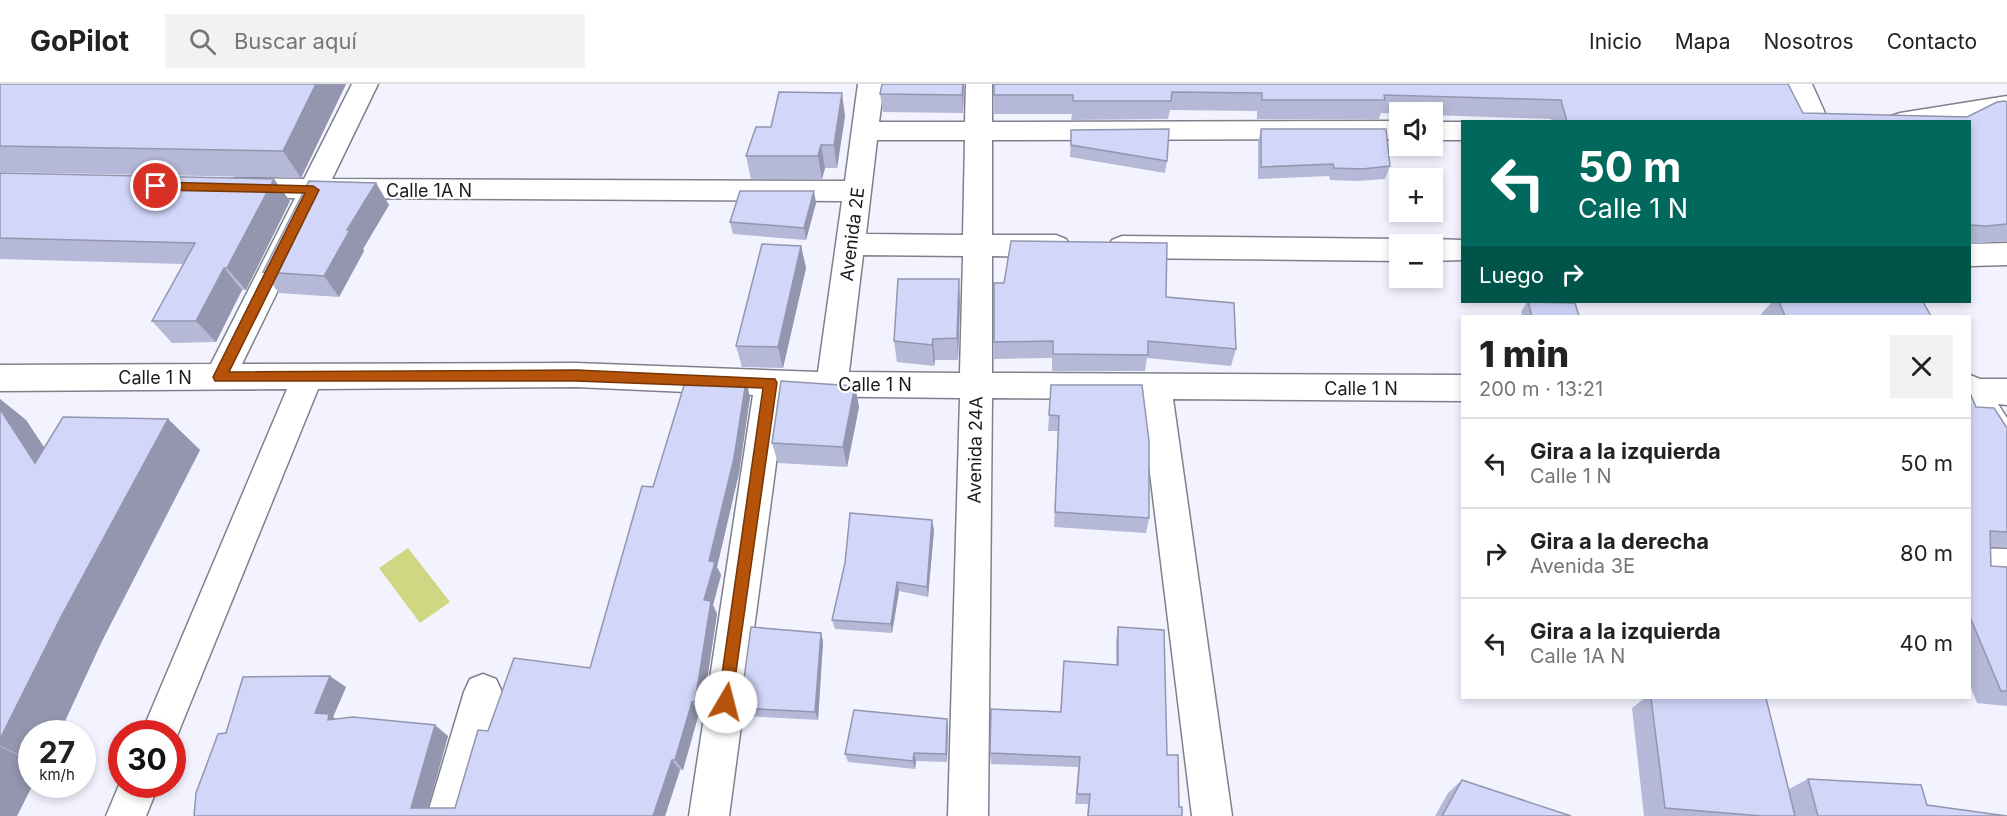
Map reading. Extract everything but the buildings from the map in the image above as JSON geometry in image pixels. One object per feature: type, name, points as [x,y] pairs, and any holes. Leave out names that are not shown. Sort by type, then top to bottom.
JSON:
[{"type":"street","points":[[220,377],[365,84]]},
{"type":"street","name":"Avenida 2E","points":[[832,385],[871,84]]},
{"type":"street","name":"Avenida 24A","points":[[968,816],[976,384],[978,84]]},
{"type":"street","points":[[1799,84],[1815,120]]},
{"type":"street","points":[[1913,120],[2007,105]]},
{"type":"street","points":[[865,131],[1389,130]]},
{"type":"street","points":[[1443,130],[1461,131]]},
{"type":"street","name":"Calle 1A N","points":[[209,187],[313,190],[858,191]]},
{"type":"street","points":[[850,244],[1389,249]]},
{"type":"street","points":[[1443,250],[1461,250]]},
{"type":"street","points":[[1971,255],[2007,255]]},
{"type":"street","name":"Calle 1 N","points":[[0,378],[576,375],[832,385],[1461,388]]},
{"type":"street","points":[[166,720],[307,378]]},
{"type":"street","points":[[710,816],[771,383]]},
{"type":"street","points":[[1155,387],[1212,816]]},
{"type":"street","points":[[1971,390],[2007,392]]},
{"type":"street","points":[[1971,391],[2007,445]]},
{"type":"street","points":[[1971,564],[2007,565]]},
{"type":"street","points":[[447,816],[483,692]]},
{"type":"street","points":[[126,816],[133,798]]},
{"type":"green space","points":[[408,548],[450,602],[420,623],[379,568]]},
{"type":"route","points":[[156,186],[313,190],[220,377],[576,375],[771,383],[726,702]]}]
